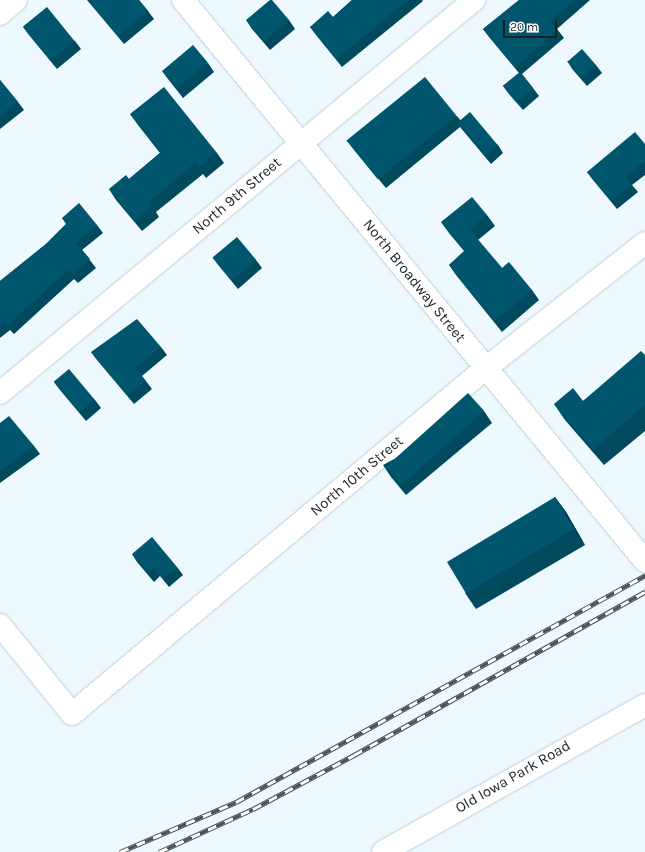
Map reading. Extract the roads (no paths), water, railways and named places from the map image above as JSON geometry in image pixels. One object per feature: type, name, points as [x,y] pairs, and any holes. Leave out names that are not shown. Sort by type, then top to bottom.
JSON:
[{"type":"street","points":[[0,14],[16,0]]},
{"type":"street","name":"North Broadway Street","points":[[183,0],[645,561]]},
{"type":"street","name":"North 9th Street","points":[[0,392],[474,0]]},
{"type":"street","name":"North 10th Street","points":[[0,625],[72,714],[486,368],[645,243]]},
{"type":"street","name":"Old Iowa Park Road","points":[[383,852],[645,705]]},
{"type":"railway","points":[[120,852],[236,802],[645,575]]},
{"type":"railway","points":[[159,852],[253,809],[354,755],[645,592]]}]
